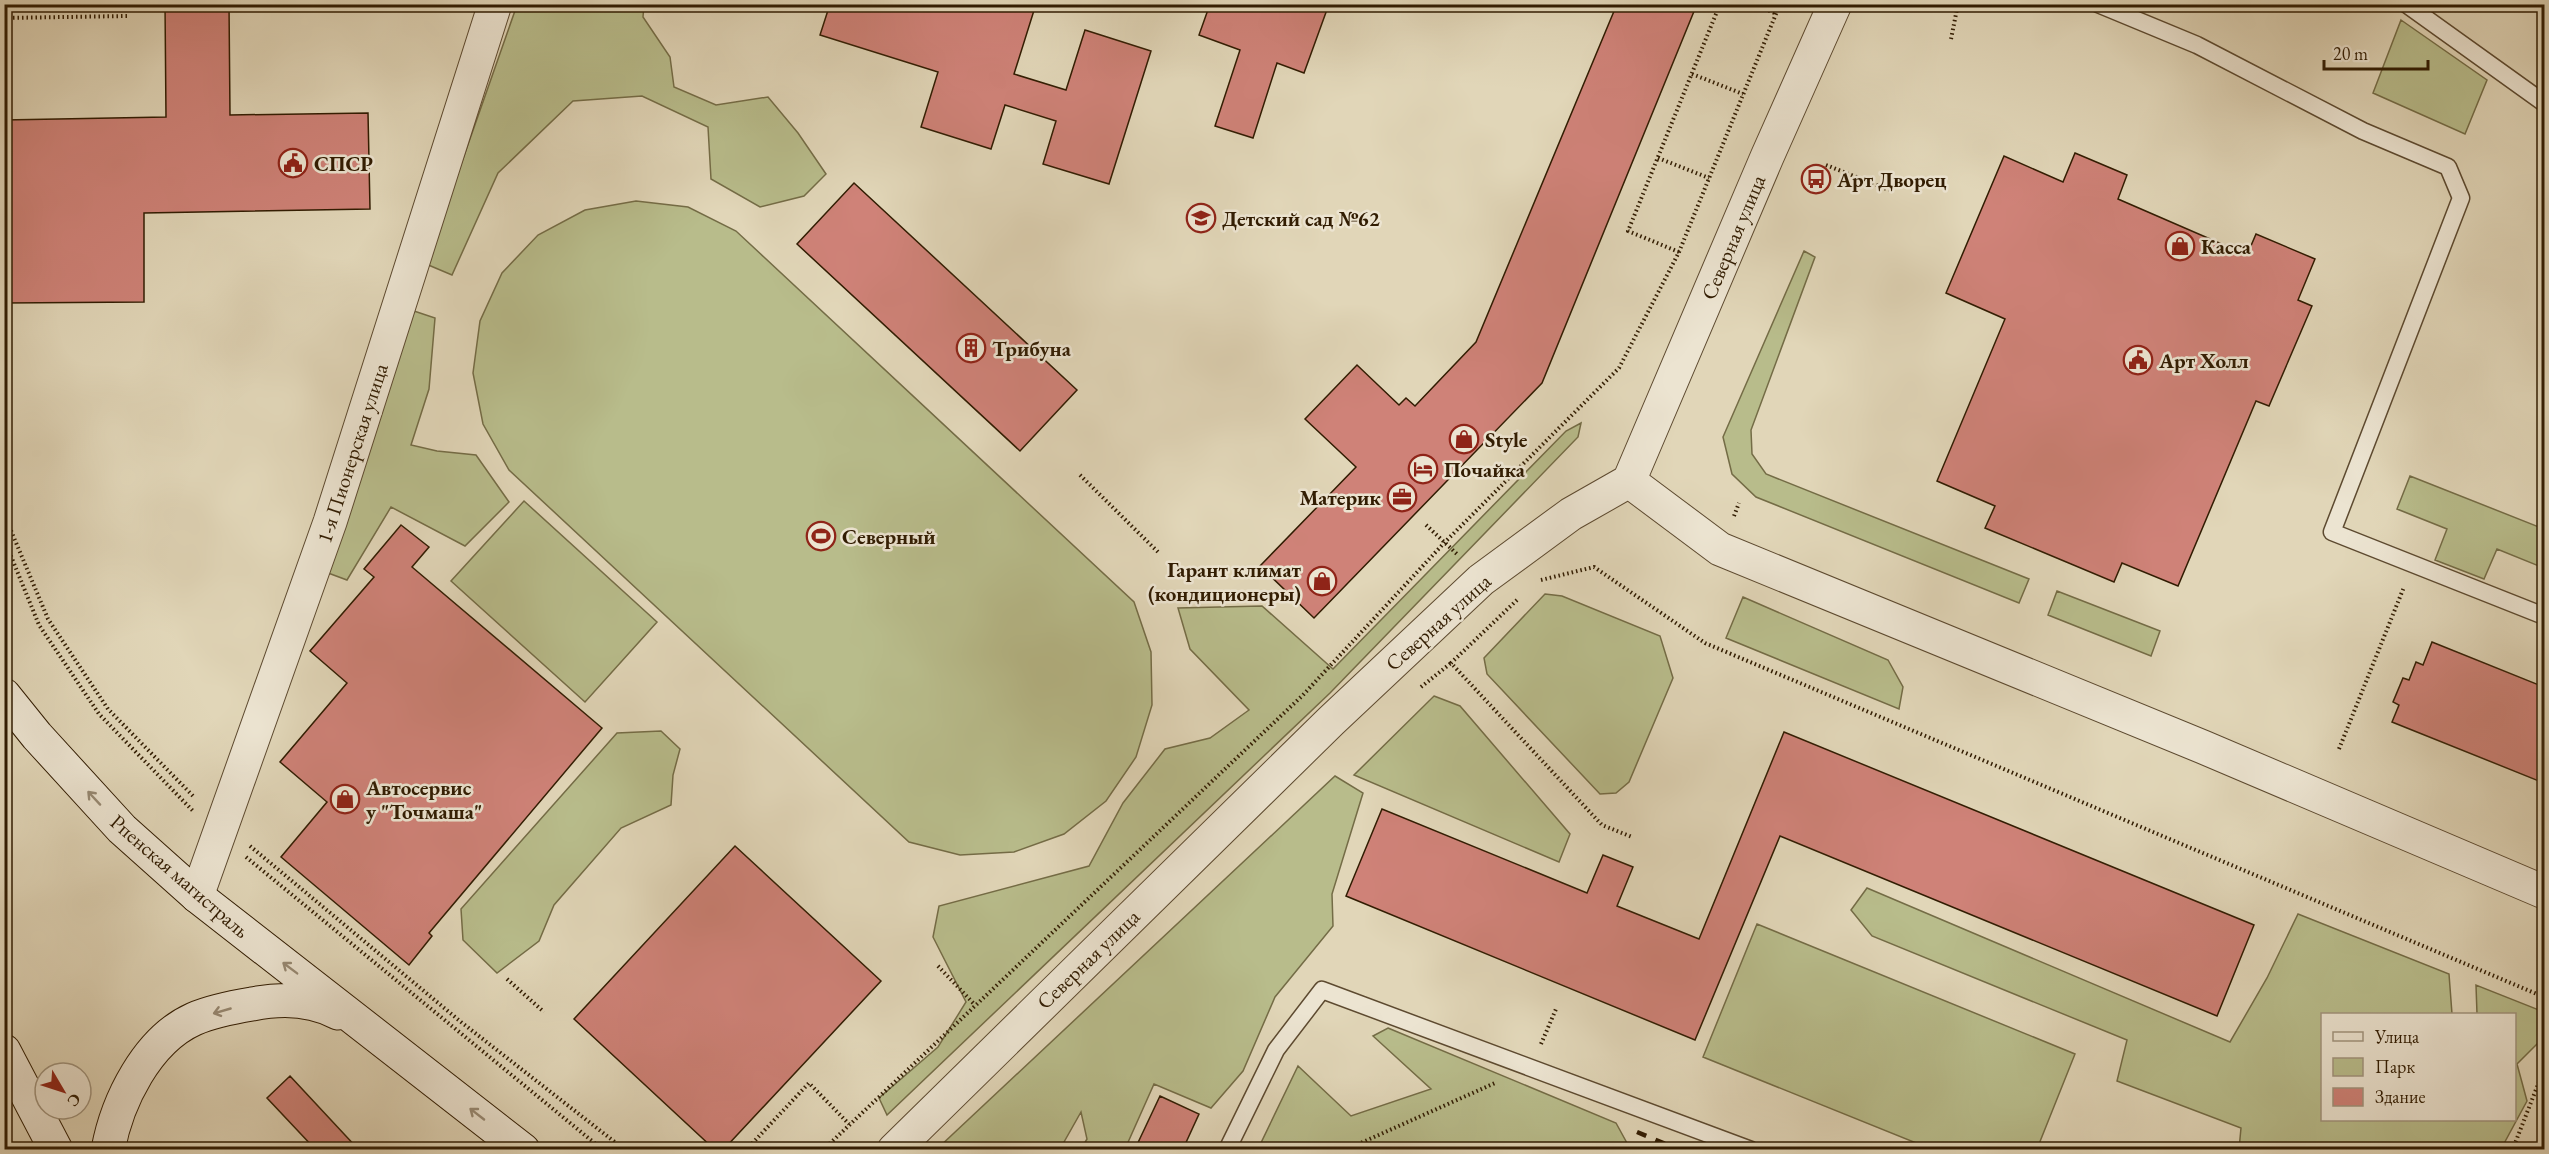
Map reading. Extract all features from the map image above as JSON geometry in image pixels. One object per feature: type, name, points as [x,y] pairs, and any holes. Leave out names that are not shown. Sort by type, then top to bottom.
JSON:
[{"type":"street","name":"1-я Пионерская улица","points":[[196,896],[222,830],[330,522],[495,4]]},
{"type":"street","name":"Северная улица","points":[[894,1149],[1331,721],[1481,580],[1571,514],[1629,481],[1835,4]]},
{"type":"street","points":[[1629,481],[1720,549],[2203,747],[2544,892]]},
{"type":"street","name":"Рпенская магистраль","points":[[4,695],[37,736],[122,829],[196,896],[523,1149]]},
{"type":"street","name":"Рпенская магистраль","points":[[108,1149],[131,1081],[158,1044],[194,1019],[236,1007],[277,999],[324,1006],[376,1034]]},
{"type":"street","points":[[4,1051],[57,1149]]},
{"type":"lane","points":[[2098,4],[2197,45],[2363,131],[2448,166],[2461,198],[2332,532],[2544,616]]},
{"type":"lane","points":[[2406,4],[2544,104]]},
{"type":"lane","points":[[1227,1149],[1276,1050],[1322,990],[1751,1149]]},
{"type":"path","points":[[1679,252],[1628,231],[1720,4]]},
{"type":"path","points":[[1752,4],[1777,14]]},
{"type":"path","points":[[823,1149],[1303,695],[1445,542],[1619,369],[1679,252],[1780,4]]},
{"type":"path","points":[[1951,39],[1958,4]]},
{"type":"path","points":[[4,18],[127,16]]},
{"type":"path","points":[[1692,74],[1743,94]]},
{"type":"path","points":[[1658,158],[1709,178]]},
{"type":"path","points":[[1826,165],[1889,190]]},
{"type":"path","points":[[1080,476],[1158,552]]},
{"type":"path","points":[[4,514],[48,619],[108,709],[222,830],[603,1149]]},
{"type":"path","points":[[1426,525],[1464,561]]},
{"type":"path","points":[[4,538],[39,625],[99,714],[171,790],[461,1022],[625,1149]]},
{"type":"path","points":[[2339,749],[2413,564]]},
{"type":"path","points":[[1536,581],[1594,567],[1706,643],[2544,998]]},
{"type":"path","points":[[1521,596],[1451,663],[1602,825],[1632,837]]},
{"type":"path","points":[[938,966],[975,1005]]},
{"type":"path","points":[[507,979],[544,1012]]},
{"type":"path","points":[[1345,1149],[1531,1068],[1556,1009]]},
{"type":"path","points":[[2514,1146],[2544,1069]]},
{"type":"path","points":[[746,1149],[808,1083],[850,1124]]},
{"type":"green space","points":[[517,5],[644,5],[643,17],[670,57],[674,87],[716,105],[768,97],[798,133],[826,174],[804,196],[760,207],[711,179],[708,127],[642,96],[573,101],[498,173],[452,275],[426,264]]},
{"type":"green space","points":[[2401,20],[2487,80],[2465,134],[2373,93]]},
{"type":"green space","name":"Северный","points":[[636,201],[688,207],[736,231],[1134,602],[1151,652],[1152,705],[1136,757],[1106,801],[1064,834],[1014,852],[960,855],[909,842],[509,470],[483,424],[473,373],[480,321],[502,273],[538,235],[585,210]]},
{"type":"green space","points":[[1804,251],[1815,257],[1751,430],[1752,454],[1766,474],[2029,579],[2019,603],[1756,497],[1732,474],[1723,437]]},
{"type":"green space","points":[[411,310],[435,318],[429,389],[411,445],[437,451],[476,455],[509,502],[465,546],[391,507],[347,580],[320,570]]},
{"type":"green space","points":[[1581,423],[1578,437],[1330,693],[887,1115],[879,1098],[938,1047],[966,1002],[933,937],[939,906],[1089,866],[1123,803],[1165,749],[1210,738],[1249,710],[1190,649],[1178,608],[1262,606],[1333,669],[1566,431]]},
{"type":"green space","points":[[2410,476],[2544,529],[2544,568],[2497,549],[2484,579],[2435,560],[2447,529],[2397,509]]},
{"type":"green space","points":[[524,501],[657,622],[585,702],[451,581]]},
{"type":"green space","points":[[2057,591],[2160,631],[2151,656],[2048,615]]},
{"type":"green space","points":[[1545,594],[1562,596],[1660,636],[1673,678],[1629,782],[1616,793],[1600,794],[1487,674],[1484,658]]},
{"type":"green space","points":[[1743,597],[1888,660],[1903,687],[1899,709],[1726,638]]},
{"type":"green space","points":[[1434,696],[1460,706],[1570,834],[1559,862],[1354,775]]},
{"type":"green space","points":[[661,731],[680,749],[673,775],[671,805],[621,828],[554,905],[539,941],[497,973],[463,940],[461,909],[617,733]]},
{"type":"green space","points":[[1335,776],[1363,793],[1332,894],[1333,926],[1275,997],[1243,1071],[1211,1108],[1154,1084],[1125,1149],[1081,1149],[1087,1139],[1081,1112],[1060,1149],[937,1149]]},
{"type":"green space","points":[[1867,888],[2230,1042],[2267,978],[2298,914],[2449,974],[2452,1013],[2321,1013],[2321,1121],[2516,1121],[2516,1013],[2477,1013],[2476,985],[2544,1012],[2544,1037],[2517,1064],[2527,1101],[2501,1149],[2239,1149],[2241,1128],[2117,1081],[2127,1040],[1872,936],[1851,910]]},
{"type":"green space","points":[[1757,924],[2075,1054],[2037,1149],[1931,1149],[1703,1057]]},
{"type":"green space","points":[[1388,1028],[1616,1123],[1627,1143],[1643,1149],[1258,1149],[1298,1066],[1351,1116],[1431,1089],[1373,1036]]},
{"type":"building","points":[[165,4],[229,4],[230,115],[368,113],[370,209],[144,213],[144,302],[4,303],[4,120],[166,117]]},
{"type":"building","points":[[830,4],[1036,4],[1014,74],[1066,90],[1085,30],[1151,51],[1109,184],[1043,164],[1056,121],[1005,105],[991,149],[921,127],[938,72],[820,35]]},
{"type":"building","points":[[1210,4],[1329,4],[1304,73],[1277,63],[1253,138],[1215,126],[1240,50],[1199,35]]},
{"type":"building","points":[[1617,4],[1697,4],[1542,383],[1314,618],[1260,566],[1356,467],[1305,419],[1357,365],[1399,405],[1406,398],[1415,406],[1476,342]]},
{"type":"building","name":"Арт Холл","points":[[2075,153],[2127,175],[2118,199],[2247,255],[2256,234],[2315,259],[2298,300],[2312,306],[2269,406],[2256,401],[2178,586],[2122,563],[2114,582],[1985,528],[1995,506],[1937,481],[2005,319],[1946,293],[2004,156],[2063,182]]},
{"type":"building","name":"Трибуна","points":[[854,183],[1077,390],[1020,451],[797,244]]},
{"type":"building","points":[[401,525],[429,547],[412,567],[602,728],[429,933],[432,936],[409,965],[281,857],[327,802],[280,762],[347,683],[310,651],[374,577],[364,569]]},
{"type":"building","points":[[2432,642],[2544,687],[2544,783],[2392,722],[2399,705],[2393,702],[2403,678],[2409,680],[2416,662],[2423,665]]},
{"type":"building","points":[[1784,732],[2254,925],[2217,1016],[1780,836],[1695,1040],[1346,896],[1382,809],[1587,893],[1603,855],[1633,867],[1617,906],[1699,939]]},
{"type":"building","points":[[735,846],[881,981],[724,1149],[714,1149],[574,1019]]},
{"type":"building","points":[[290,1076],[358,1149],[315,1149],[267,1098]]},
{"type":"building","points":[[1160,1096],[1199,1114],[1183,1149],[1135,1149]]},
{"type":"railway","points":[[2524,4],[2544,19]]},
{"type":"railway","points":[[1637,1132],[1680,1150]]},
{"type":"place","name":"СПСР","points":[[293,163]]},
{"type":"place","name":"Арт Дворец","points":[[1816,179]]},
{"type":"place","name":"Детский сад №62","points":[[1201,218]]},
{"type":"place","name":"Касса","points":[[2180,246]]},
{"type":"place","name":"Трибуна","points":[[971,348]]},
{"type":"place","name":"Арт Холл","points":[[2138,360]]},
{"type":"place","name":"Style","points":[[1464,439]]},
{"type":"place","name":"Почайка","points":[[1423,469]]},
{"type":"place","name":"Материк","points":[[1402,497]]},
{"type":"place","name":"Северный","points":[[821,536]]},
{"type":"place","name":"Гарант климат (кондиционеры)","points":[[1322,581]]},
{"type":"place","name":"Автосервис у \"Точмаша\"","points":[[345,799]]}]
